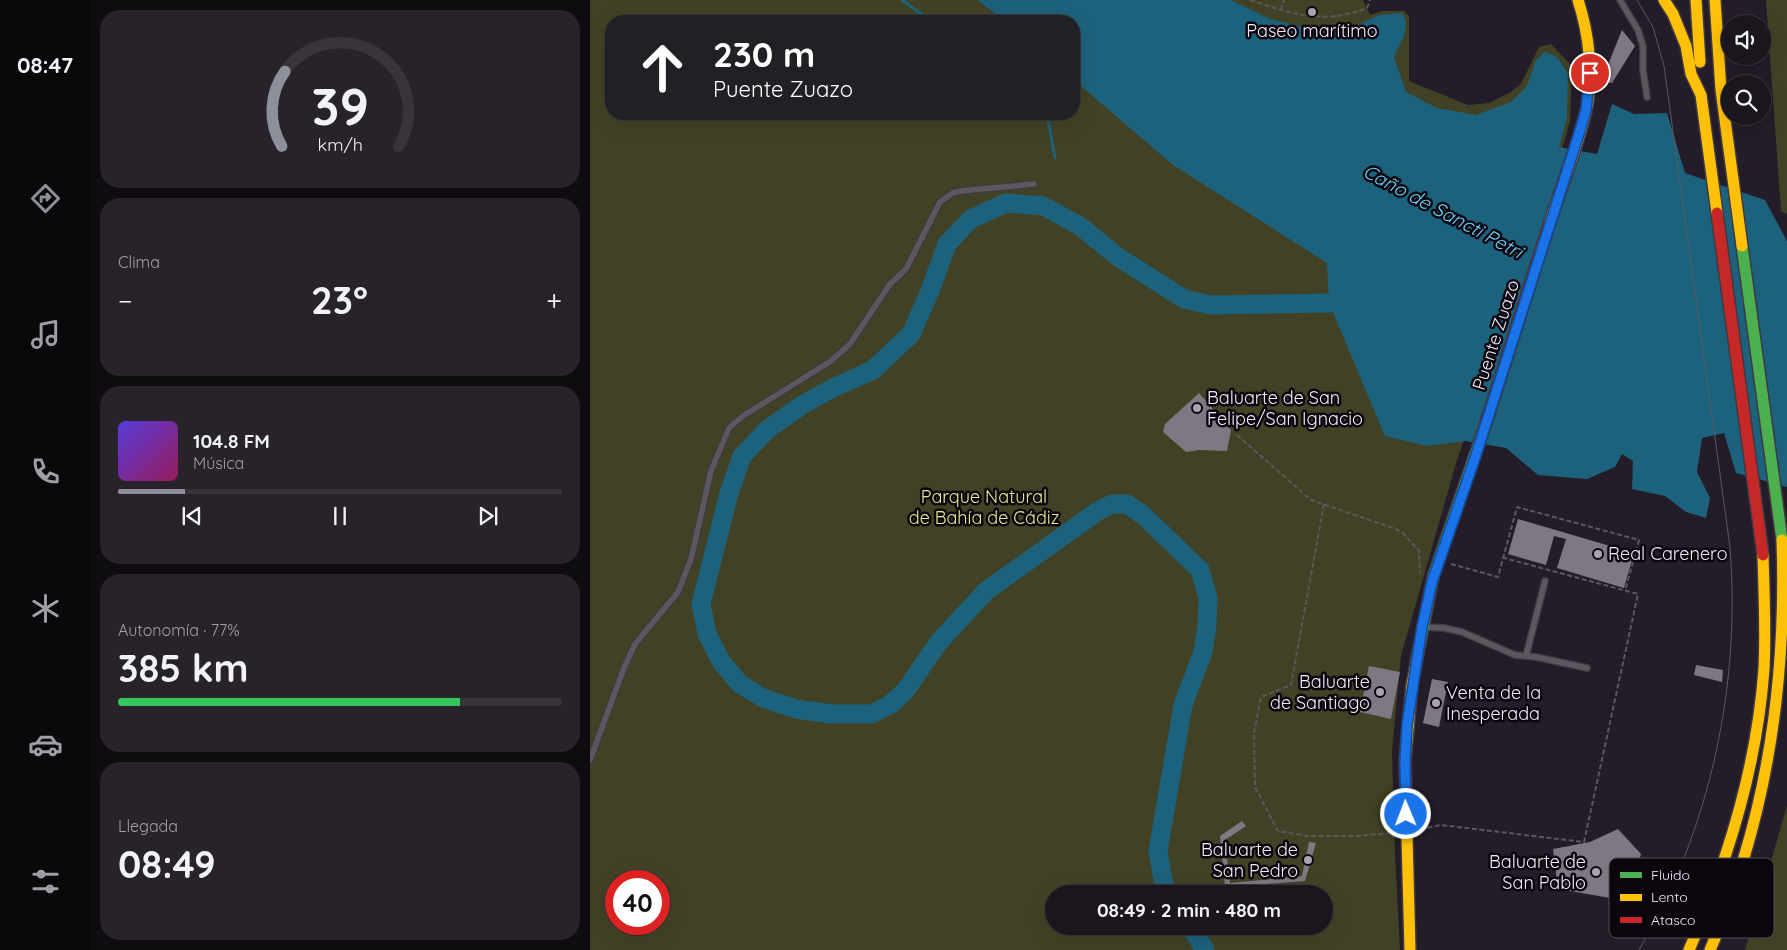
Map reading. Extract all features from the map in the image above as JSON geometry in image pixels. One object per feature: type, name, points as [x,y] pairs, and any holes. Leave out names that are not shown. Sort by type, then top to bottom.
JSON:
[{"type":"main road","name":"Puente Zuazo","points":[[1410,950],[1405,762],[1407,725],[1422,627],[1432,582],[1475,458],[1586,110],[1590,87],[1590,59],[1588,35],[1578,0]]},
{"type":"main road","points":[[1664,0],[1673,14],[1686,46],[1691,74],[1701,95]]},
{"type":"main road","points":[[1696,0],[1701,95],[1762,543],[1765,605],[1762,686],[1750,768],[1736,825],[1725,858]]},
{"type":"main road","points":[[1715,0],[1721,90],[1782,542],[1785,605],[1782,690],[1770,772],[1745,858]]},
{"type":"main road","points":[[1689,950],[1694,938]]},
{"type":"main road","points":[[1710,950],[1715,938]]},
{"type":"lane","points":[[1620,0],[1638,30],[1643,46],[1643,70],[1648,97]]},
{"type":"lane","points":[[590,760],[624,668],[635,644],[678,592],[691,559],[711,471],[729,428],[743,416],[831,361],[850,344],[890,284],[906,269],[940,202],[946,197],[961,191],[1034,184]]},
{"type":"lane","points":[[1526,656],[1545,581]]},
{"type":"lane","points":[[1422,627],[1444,628],[1462,632],[1515,655],[1587,668]]},
{"type":"path","points":[[1250,0],[1281,10],[1325,18],[1340,17],[1367,8],[1370,0]]},
{"type":"path","points":[[1281,10],[1284,0]]},
{"type":"path","points":[[1237,435],[1311,500],[1403,533],[1419,551],[1418,568],[1420,576],[1424,580],[1432,582]]},
{"type":"path","points":[[1324,504],[1291,685],[1262,697],[1254,733],[1255,787],[1278,830],[1307,836],[1334,837],[1406,832],[1441,825],[1584,842],[1638,594],[1504,558]]},
{"type":"path","points":[[1439,561],[1498,577],[1517,507],[1639,540],[1625,591]]},
{"type":"green space","name":"Parque Natural de Bahía de Cádiz","points":[[590,0],[1363,0],[1370,15],[1382,11],[1404,11],[1409,16],[1409,81],[1468,105],[1489,103],[1511,92],[1521,84],[1539,47],[1551,44],[1572,66],[1570,121],[1565,139],[1457,460],[1401,656],[1392,750],[1400,950],[590,950]]},
{"type":"green space","points":[[1766,0],[1787,0],[1787,214],[1781,211],[1771,65],[1771,15],[1767,15]]},
{"type":"green space","points":[[1787,806],[1787,950],[1745,950],[1748,938],[1774,938],[1774,858],[1772,858]]},
{"type":"water","name":"Caño de Sancti Petri","points":[[978,0],[1231,0],[1270,19],[1313,29],[1350,29],[1379,15],[1402,13],[1405,18],[1405,30],[1394,57],[1406,92],[1437,108],[1476,115],[1511,102],[1527,86],[1536,60],[1545,52],[1557,57],[1568,74],[1567,118],[1559,147],[1597,154],[1612,104],[1634,114],[1667,113],[1685,173],[1765,200],[1787,241],[1787,487],[1736,473],[1724,433],[1702,438],[1697,472],[1710,498],[1706,518],[1686,512],[1665,496],[1632,489],[1633,461],[1622,454],[1615,467],[1587,479],[1538,475],[1506,448],[1465,441],[1426,446],[1385,436],[1329,303],[1327,263],[1173,165],[1080,85],[1080,15],[997,15]]},
{"type":"building","points":[[1622,30],[1635,46],[1612,83],[1601,82]]},
{"type":"building","name":"Baluarte de San Felipe/San Ignacio","points":[[1199,393],[1231,430],[1227,451],[1199,450],[1186,452],[1163,432],[1165,424]]},
{"type":"building","name":"Real Carenero","points":[[1518,519],[1634,553],[1624,588],[1557,568],[1566,539],[1554,536],[1546,565],[1508,554]]},
{"type":"building","points":[[1696,665],[1723,670],[1722,682],[1694,675]]},
{"type":"building","name":"Baluarte de Santiago","points":[[1369,666],[1400,672],[1391,719],[1360,712]]},
{"type":"building","name":"Venta de la Inesperada","points":[[1432,679],[1448,682],[1439,727],[1423,723]]},
{"type":"building","name":"Baluarte de San Pedro","points":[[1242,821],[1246,826],[1225,840],[1230,883],[1302,876],[1309,842],[1316,843],[1305,881],[1225,885],[1220,836]]},
{"type":"building","name":"Baluarte de San Pablo","points":[[1618,829],[1641,854],[1640,858],[1609,858],[1609,898],[1558,889],[1553,849],[1590,842]]},
{"type":"waterway","points":[[902,0],[923,15]]},
{"type":"waterway","points":[[1048,120],[1055,158]]},
{"type":"waterway","points":[[1164,885],[1158,851],[1183,705],[1203,652],[1208,598],[1200,570],[1144,516],[1127,504],[1112,504],[1098,511],[986,591],[938,643],[906,690],[890,705],[871,714],[831,714],[796,709],[763,698],[740,684],[722,663],[707,634],[701,604],[729,493],[742,456],[768,429],[802,405],[833,388],[873,370],[911,334],[930,291],[947,244],[971,219],[1006,203],[1043,206],[1080,226],[1118,257],[1184,299],[1211,305],[1329,303]]},
{"type":"waterway","points":[[1196,935],[1205,950]]},
{"type":"tram line","points":[[1637,0],[1653,27],[1664,66],[1730,547],[1732,599],[1730,652],[1725,704],[1715,756],[1702,806],[1684,858]]},
{"type":"tram line","points":[[1639,950],[1646,938]]},
{"type":"traffic: fast","points":[[1742,246],[1782,540]]},
{"type":"traffic: fast","points":[[1418,653],[1433,577],[1485,426]]},
{"type":"traffic: slow","points":[[1550,222],[1578,139],[1586,111],[1590,83],[1585,27],[1578,0]]},
{"type":"traffic: slow","points":[[1664,0],[1673,14],[1686,46],[1691,74],[1701,95],[1717,213]]},
{"type":"traffic: slow","points":[[1696,0],[1700,62]]},
{"type":"traffic: slow","points":[[1715,0],[1721,90],[1742,246]]},
{"type":"traffic: slow","points":[[1744,858],[1759,801],[1769,750],[1776,698],[1781,646],[1782,540]]},
{"type":"traffic: slow","points":[[1724,858],[1747,777],[1760,705],[1764,669],[1765,626],[1763,555]]},
{"type":"traffic: slow","points":[[1410,950],[1405,761],[1412,685],[1418,653]]},
{"type":"traffic: slow","points":[[1689,950],[1694,938]]},
{"type":"traffic: slow","points":[[1710,950],[1715,938]]},
{"type":"traffic: jam","points":[[1717,213],[1763,555]]},
{"type":"traffic: jam","points":[[1485,426],[1550,222]]},
{"type":"place","name":"Paseo marítimo","points":[[1312,12]]},
{"type":"place","name":"Baluarte de San Felipe/San Ignacio","points":[[1197,408]]},
{"type":"place","name":"Real Carenero","points":[[1598,554]]},
{"type":"place","name":"Baluarte de Santiago","points":[[1380,692]]},
{"type":"place","name":"Venta de la Inesperada","points":[[1436,703]]},
{"type":"place","name":"Baluarte de San Pedro","points":[[1308,860]]},
{"type":"place","name":"Baluarte de San Pablo","points":[[1596,872]]},
{"type":"route","points":[[1406,814],[1405,762],[1407,725],[1422,627],[1432,582],[1475,458],[1578,137],[1586,110],[1590,87],[1590,73]]}]
